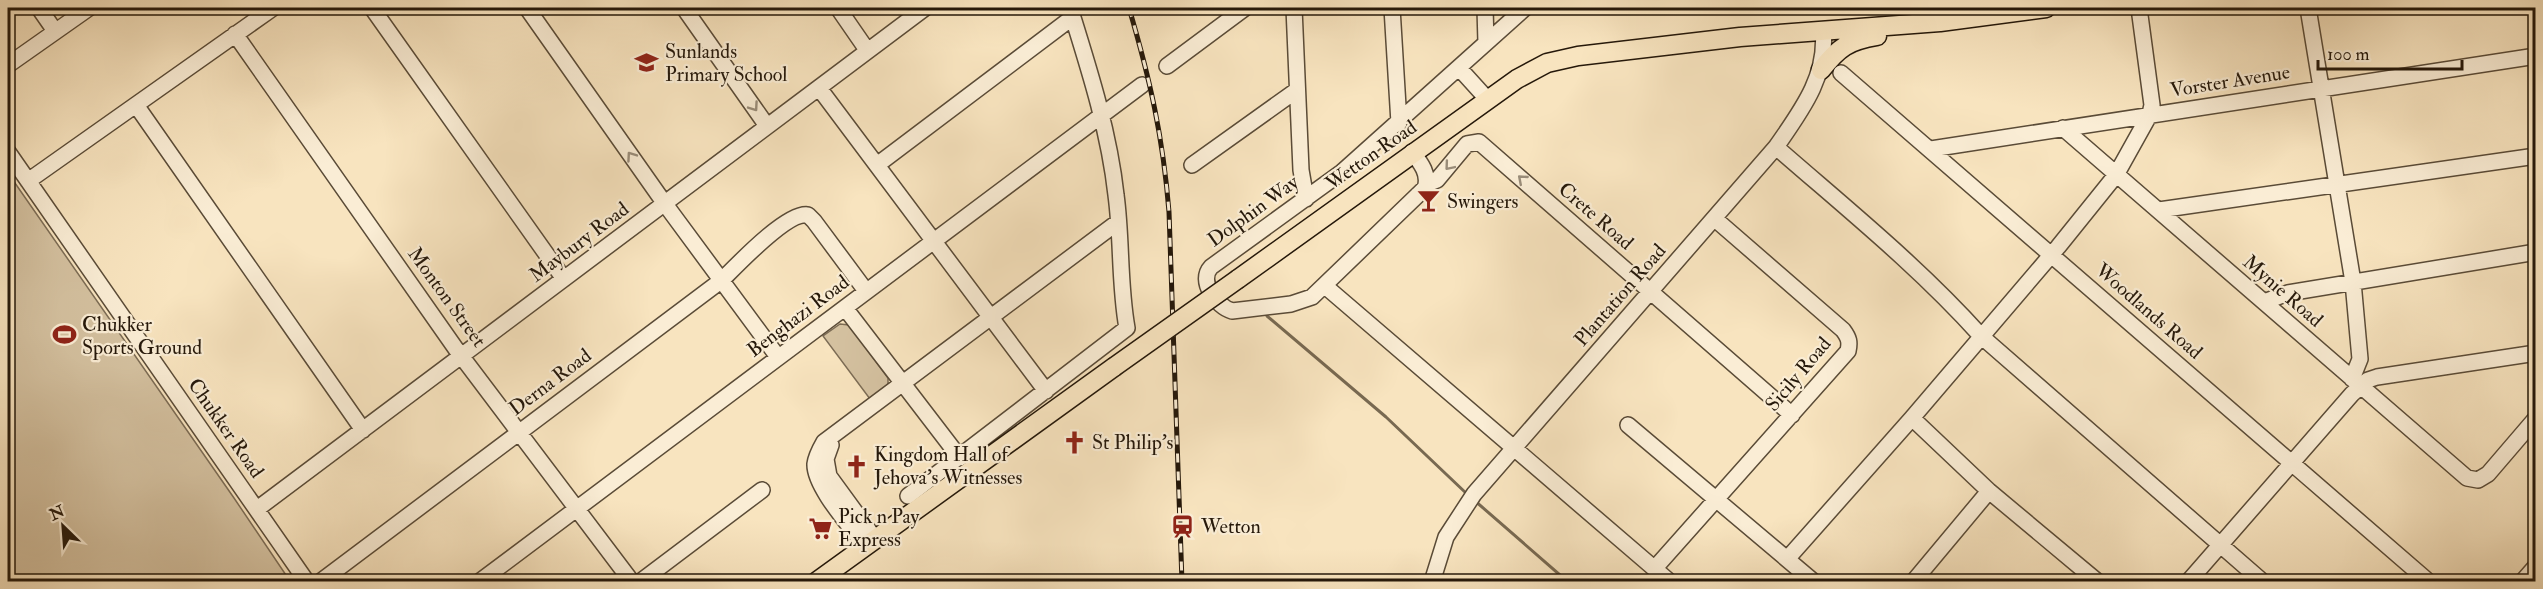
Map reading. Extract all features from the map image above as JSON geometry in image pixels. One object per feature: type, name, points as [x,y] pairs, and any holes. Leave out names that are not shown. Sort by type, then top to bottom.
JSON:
[{"type":"main road","name":"Wetton Road","points":[[816,582],[1412,152],[1529,71],[1562,59],[1679,43],[1823,30],[1915,25],[2000,11],[2046,8]]},
{"type":"main road","points":[[1821,70],[1836,53],[1850,42],[1904,32],[1915,25]]},
{"type":"street","points":[[39,8],[55,30]]},
{"type":"street","points":[[8,65],[89,8]]},
{"type":"street","points":[[28,181],[273,8]]},
{"type":"street","points":[[372,8],[564,279]]},
{"type":"street","points":[[527,8],[664,204],[778,357]]},
{"type":"street","points":[[684,8],[767,126]]},
{"type":"street","points":[[838,8],[867,50]]},
{"type":"street","name":"Maybury Road","points":[[257,509],[925,8]]},
{"type":"street","points":[[1167,66],[1245,8]]},
{"type":"street","points":[[1294,8],[1301,170],[1306,199]]},
{"type":"street","points":[[1392,8],[1399,123]]},
{"type":"street","points":[[1485,8],[1486,43]]},
{"type":"street","name":"Dolphin Way","points":[[1427,184],[1417,198],[1312,297],[1301,302],[1232,311],[1223,307],[1207,287],[1206,274],[1211,267],[1342,172],[1525,8]]},
{"type":"street","points":[[1788,558],[1912,418],[2116,175],[2150,114],[2152,97],[2139,8]]},
{"type":"street","points":[[2188,582],[2291,463],[2356,383],[2360,358],[2353,282],[2308,8]]},
{"type":"street","points":[[877,165],[1072,12],[1101,114],[1112,165],[1123,308],[1127,328],[908,496]]},
{"type":"street","name":"Plantation Road","points":[[1432,582],[1440,550],[1463,508],[1776,147],[1806,103],[1821,70],[1825,51],[1823,30]]},
{"type":"street","name":"Monton Street","points":[[235,34],[462,356],[632,582]]},
{"type":"street","name":"Vorster Avenue","points":[[1931,149],[2535,56]]},
{"type":"street","points":[[1459,68],[1488,100]]},
{"type":"street","name":"Woodlands Road","points":[[1841,73],[2429,582]]},
{"type":"street","name":"Benghazi Road","points":[[479,582],[1142,85]]},
{"type":"street","points":[[819,88],[1046,391]]},
{"type":"street","points":[[1192,165],[1297,90]]},
{"type":"street","points":[[136,105],[363,430]]},
{"type":"street","name":"Mynie Road","points":[[2063,128],[2468,478],[2478,480],[2488,474],[2535,418]]},
{"type":"street","name":"Crete Road","points":[[1427,184],[1437,180],[1467,144],[1475,141],[1488,148],[1792,415]]},
{"type":"street","points":[[1776,147],[1910,262],[1981,336],[2264,582]]},
{"type":"street","name":"Chukker Road","points":[[8,152],[306,582]]},
{"type":"street","points":[[1412,152],[1425,171],[1427,184]]},
{"type":"street","points":[[2159,210],[2535,156]]},
{"type":"street","name":"Derna Road","points":[[320,582],[722,280],[756,247],[794,217],[803,214],[814,221],[866,291]]},
{"type":"street","name":"Sicily Road","points":[[1655,568],[1848,351],[1849,340],[1844,330],[1715,219]]},
{"type":"street","points":[[870,543],[828,494],[816,473],[817,454],[824,442],[1118,222]]},
{"type":"street","points":[[2264,302],[2288,293],[2535,252]]},
{"type":"street","points":[[1325,285],[1670,582]]},
{"type":"street","points":[[845,308],[960,458]]},
{"type":"street","points":[[2356,383],[2378,377],[2535,354]]},
{"type":"street","points":[[1912,418],[1989,491],[2097,582]]},
{"type":"street","points":[[1628,426],[1814,582]]},
{"type":"street","points":[[640,582],[762,490]]},
{"type":"street","points":[[1913,582],[1989,491]]},
{"type":"street","points":[[2522,582],[2535,566]]},
{"type":"shaded area","name":"Chukker Sports Ground","points":[[8,173],[234,498],[290,581],[8,581]]},
{"type":"shaded area","points":[[840,324],[849,325],[888,378],[888,386],[870,399],[823,336]]},
{"type":"waterway","points":[[1267,316],[1386,417],[1467,494]]},
{"type":"waterway","points":[[1474,500],[1568,582]]},
{"type":"railway","points":[[1129,8],[1155,109],[1169,212],[1182,582]]},
{"type":"place","name":"Sunlands Primary School","points":[[647,62]]},
{"type":"place","name":"Swingers","points":[[1429,201]]},
{"type":"place","name":"Chukker Sports Ground","points":[[64,335]]},
{"type":"place","name":"St Philip's","points":[[1074,442]]},
{"type":"place","name":"Kingdom Hall of Jehova's Witnesses","points":[[856,466]]},
{"type":"place","name":"Wetton","points":[[1183,526]]},
{"type":"place","name":"Pick n Pay Express","points":[[820,528]]}]
